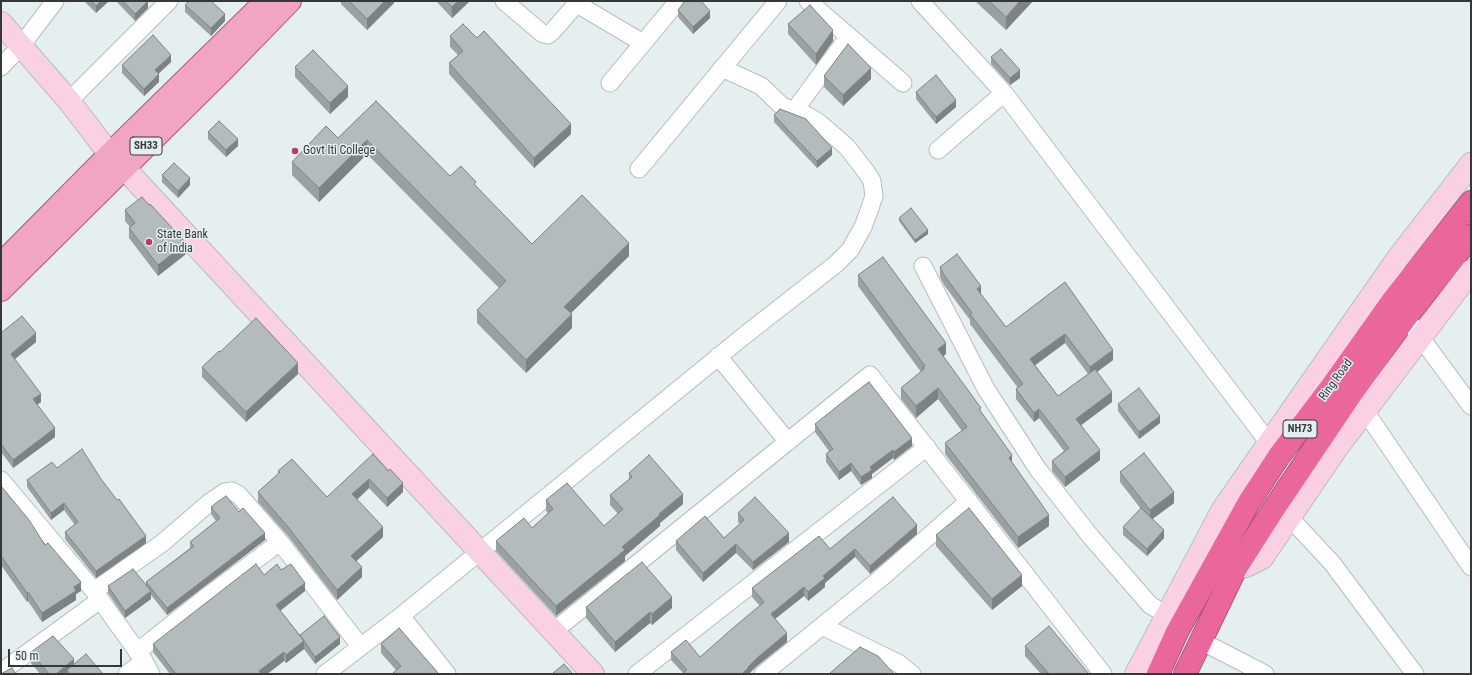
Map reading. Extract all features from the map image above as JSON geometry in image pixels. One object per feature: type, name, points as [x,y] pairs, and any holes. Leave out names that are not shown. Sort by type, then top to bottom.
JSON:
[{"type":"highway","name":"Ring Road","points":[[1158,674],[1177,632],[1199,574],[1279,456],[1329,390],[1393,300],[1471,202]]},
{"type":"highway","name":"Ring Road","points":[[1185,674],[1236,568],[1273,510],[1346,401],[1406,317],[1471,236]]},
{"type":"main road","name":"SH33","points":[[1,290],[118,160],[266,1]]},
{"type":"main road","name":"SH33","points":[[1,264],[118,160],[225,68],[290,1]]},
{"type":"street","points":[[1,67],[21,46],[55,1]]},
{"type":"street","points":[[69,100],[169,1]]},
{"type":"street","points":[[504,1],[543,34],[552,32],[578,2],[643,43]]},
{"type":"street","points":[[610,83],[678,1]]},
{"type":"street","points":[[639,169],[778,1]]},
{"type":"street","points":[[808,1],[903,84]]},
{"type":"street","points":[[920,1],[1004,93],[1269,443]]},
{"type":"street","points":[[1,23],[69,100],[101,143],[593,674]]},
{"type":"street","points":[[794,111],[849,36]]},
{"type":"street","points":[[325,674],[360,646],[402,616],[718,356],[836,264],[850,250],[864,227],[874,196],[872,181],[868,173],[847,148],[818,122],[804,114],[782,106],[761,86],[722,68]]},
{"type":"street","points":[[938,150],[1004,93]]},
{"type":"street","points":[[1136,674],[1167,616],[1199,574],[1223,509],[1398,258],[1471,164]]},
{"type":"street","points":[[923,266],[986,389],[1037,468],[1091,537],[1150,605],[1167,616]]},
{"type":"street","points":[[1236,568],[1246,566],[1262,558],[1336,449],[1471,271]]},
{"type":"street","points":[[1393,300],[1471,406]]},
{"type":"street","points":[[718,356],[788,442]]},
{"type":"street","points":[[554,631],[870,375],[1103,674]]},
{"type":"street","points":[[1365,411],[1471,567]]},
{"type":"street","points":[[637,674],[926,447]]},
{"type":"street","points":[[1,480],[97,595],[144,662]]},
{"type":"street","points":[[1,672],[161,544],[210,502],[225,492],[232,490],[239,495],[280,542],[360,646]]},
{"type":"street","points":[[763,674],[881,578],[969,501]]},
{"type":"street","points":[[1290,518],[1332,563],[1415,674]]},
{"type":"street","points":[[127,674],[144,662],[209,595],[280,542]]},
{"type":"street","points":[[402,616],[447,674]]},
{"type":"street","points":[[822,626],[898,663],[912,674]]},
{"type":"street","points":[[1201,641],[1265,674]]},
{"type":"building","points":[[91,1],[101,1],[96,6]]},
{"type":"building","points":[[123,1],[148,1],[135,14]]},
{"type":"building","points":[[189,1],[211,1],[225,14],[211,28],[185,5]]},
{"type":"building","points":[[349,1],[385,1],[367,19]]},
{"type":"building","points":[[446,1],[458,1],[452,7]]},
{"type":"building","points":[[685,1],[701,1],[710,11],[693,27],[678,10]]},
{"type":"building","points":[[989,1],[1020,1],[1006,17]]},
{"type":"building","points":[[810,5],[833,30],[816,54],[788,24]]},
{"type":"building","points":[[463,24],[477,38],[484,31],[571,124],[534,158],[449,63],[463,51],[450,36]]},
{"type":"building","points":[[153,35],[171,55],[155,70],[159,74],[144,89],[122,65]]},
{"type":"building","points":[[848,44],[871,68],[843,95],[824,76]]},
{"type":"building","points":[[1001,49],[1020,70],[1010,78],[991,57]]},
{"type":"building","points":[[313,50],[348,86],[330,103],[295,67]]},
{"type":"building","points":[[936,75],[956,100],[936,117],[916,92]]},
{"type":"building","points":[[376,101],[450,176],[461,166],[476,182],[474,184],[532,244],[582,195],[629,243],[564,307],[572,314],[526,360],[477,310],[506,281],[367,140],[319,188],[292,162],[326,126],[338,138]]},
{"type":"building","points":[[780,109],[806,119],[832,148],[817,161],[774,115]]},
{"type":"building","points":[[219,121],[238,139],[226,150],[208,132]]},
{"type":"building","points":[[174,163],[190,178],[178,191],[162,175]]},
{"type":"building","points":[[142,197],[186,243],[158,265],[129,228],[135,223],[125,210]]},
{"type":"building","points":[[911,208],[928,230],[915,240],[899,218]]},
{"type":"building","points":[[957,254],[981,286],[977,289],[1006,327],[1065,282],[1113,350],[1090,367],[1065,334],[1030,359],[1058,396],[1095,369],[1112,392],[1076,419],[1100,450],[1065,477],[1052,461],[1069,448],[1039,409],[1034,413],[1016,389],[1023,384],[970,314],[972,313],[944,275],[940,267]]},
{"type":"building","points":[[883,257],[946,343],[938,349],[981,408],[979,409],[1012,455],[1009,458],[1049,515],[1018,537],[945,443],[967,427],[938,388],[916,406],[901,388],[924,369],[923,367],[925,366],[858,275]]},
{"type":"building","points":[[22,316],[36,333],[11,354],[41,394],[33,399],[55,428],[13,460],[1,444],[1,333]]},
{"type":"building","points":[[256,318],[298,363],[246,412],[202,367]]},
{"type":"building","points":[[869,382],[912,438],[894,452],[893,450],[870,467],[872,470],[861,477],[851,463],[839,472],[826,454],[833,449],[815,424]]},
{"type":"building","points":[[1139,388],[1160,416],[1139,432],[1118,404]]},
{"type":"building","points":[[82,449],[101,479],[117,500],[119,499],[146,536],[96,571],[65,532],[78,522],[64,503],[51,513],[27,480],[52,462],[57,468]]},
{"type":"building","points":[[1144,453],[1174,492],[1150,510],[1120,472]]},
{"type":"building","points":[[373,454],[388,471],[390,469],[403,483],[387,498],[369,479],[352,494],[383,527],[351,556],[362,567],[337,590],[288,527],[258,492],[292,459],[327,497]]},
{"type":"building","points":[[649,455],[683,494],[622,547],[625,550],[556,606],[496,541],[524,518],[532,528],[553,509],[546,500],[567,483],[604,526],[623,509],[610,495],[632,477],[629,473]]},
{"type":"building","points":[[1,486],[29,520],[45,545],[48,543],[81,582],[74,587],[76,591],[42,613],[1,556]]},
{"type":"building","points":[[226,496],[239,512],[243,508],[265,533],[167,608],[146,582],[194,546],[190,542],[220,518],[211,507]]},
{"type":"building","points":[[755,497],[789,533],[753,562],[736,544],[703,573],[676,541],[705,516],[724,538],[744,520],[738,513]]},
{"type":"building","points":[[893,497],[917,525],[870,566],[855,549],[823,576],[825,578],[808,592],[804,587],[771,614],[787,633],[757,658],[742,674],[682,674],[687,670],[671,652],[686,640],[700,657],[764,602],[752,588],[819,536],[830,549]]},
{"type":"building","points":[[969,508],[1022,575],[992,599],[936,535]]},
{"type":"building","points":[[1141,508],[1164,530],[1147,549],[1123,527]]},
{"type":"building","points":[[642,562],[672,597],[652,614],[650,612],[615,642],[586,607]]},
{"type":"building","points":[[256,564],[264,575],[277,564],[281,570],[291,564],[305,583],[276,605],[304,641],[286,655],[284,652],[259,671],[261,674],[176,674],[153,644]]},
{"type":"building","points":[[133,569],[151,591],[125,611],[108,586]]},
{"type":"building","points":[[324,616],[340,637],[315,657],[300,635]]},
{"type":"building","points":[[1049,626],[1089,674],[1049,674],[1025,646]]},
{"type":"building","points":[[399,628],[439,674],[392,674],[401,666],[381,644]]},
{"type":"building","points":[[53,636],[74,659],[56,674],[49,674],[31,652]]},
{"type":"building","points":[[860,647],[878,656],[894,674],[829,674]]},
{"type":"building","points":[[86,654],[103,674],[70,674],[67,670]]},
{"type":"building","points":[[564,664],[573,674],[553,673]]},
{"type":"building","points":[[12,668],[16,674],[1,674]]},
{"type":"place","name":"Govt Iti College","points":[[295,151]]},
{"type":"place","name":"State Bank of India","points":[[149,242]]}]
